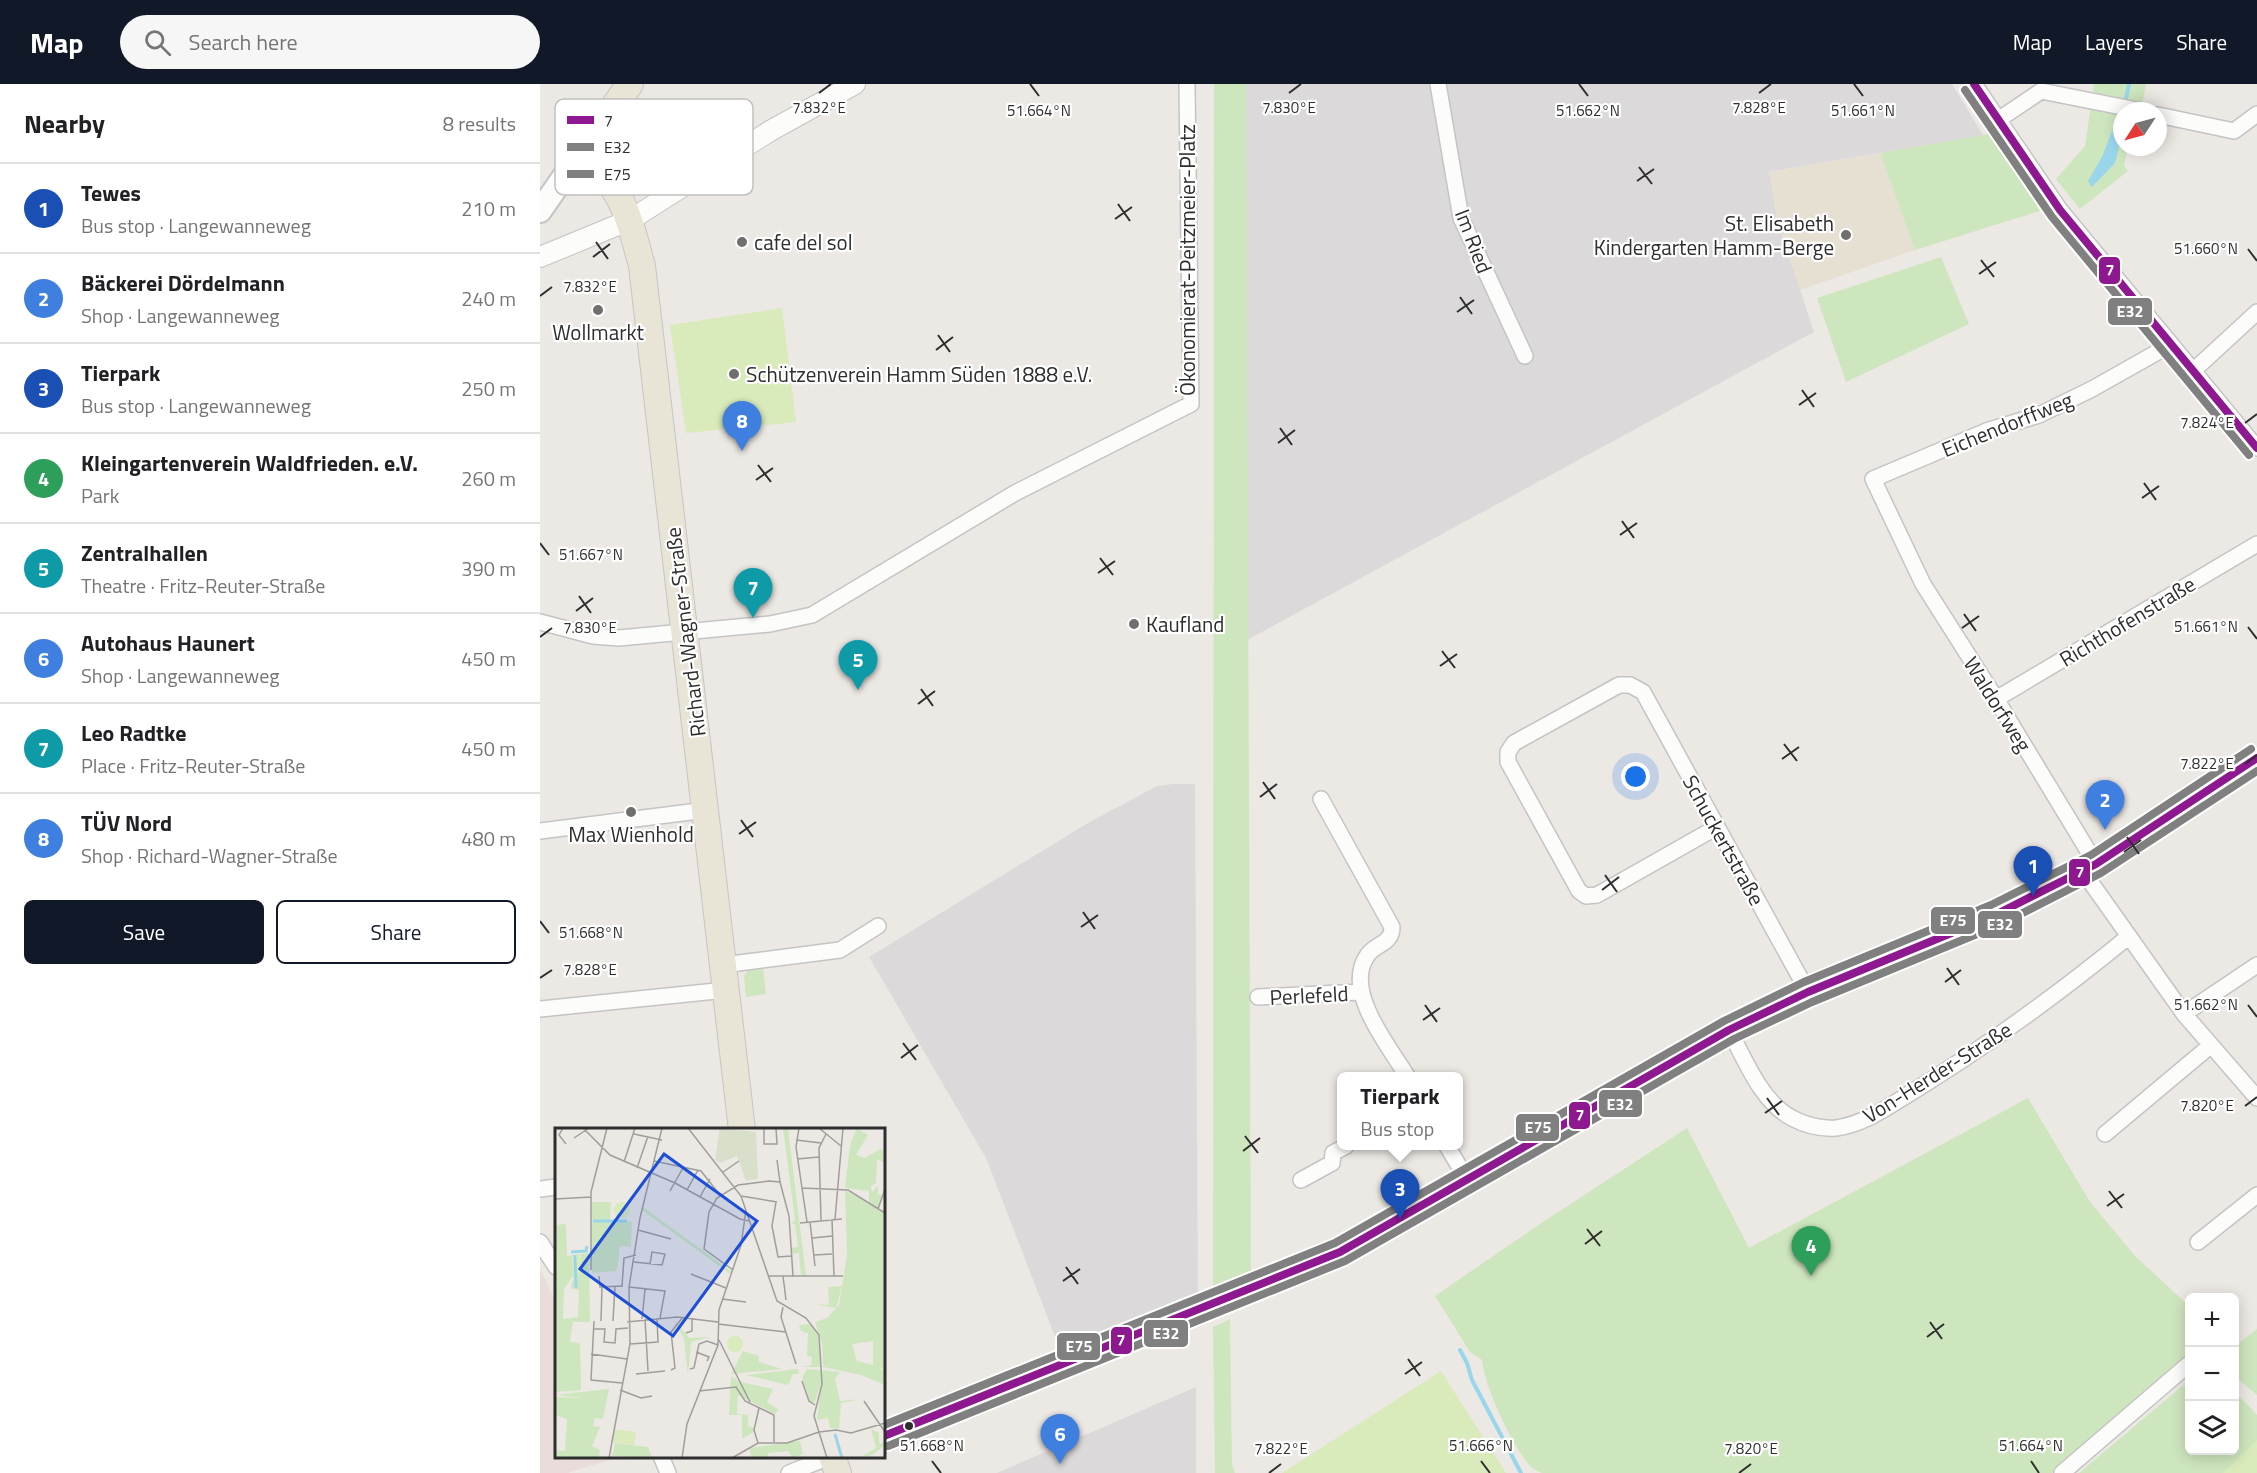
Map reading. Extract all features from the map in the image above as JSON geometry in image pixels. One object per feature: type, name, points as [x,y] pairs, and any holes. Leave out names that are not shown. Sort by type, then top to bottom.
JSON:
[{"type":"main road","points":[[619,99],[630,84]]},
{"type":"main road","points":[[540,211],[555,189]]},
{"type":"main road","name":"Richard-Wagner-Straße","points":[[619,195],[630,220],[642,266],[650,318],[742,1128]]},
{"type":"main road","points":[[833,1458],[838,1473]]},
{"type":"street","points":[[753,142],[855,84]]},
{"type":"street","name":"Ökonomierat-Peitzmeier-Platz","points":[[685,633],[788,622],[812,615],[1016,494],[1191,404],[1186,84]]},
{"type":"street","name":"Im Ried","points":[[1438,84],[1461,218],[1525,356]]},
{"type":"street","points":[[1974,84],[2060,210],[2257,448]]},
{"type":"street","points":[[1998,120],[2041,91],[2113,105]]},
{"type":"street","points":[[2167,117],[2234,131],[2257,114]]},
{"type":"street","points":[[540,258],[630,220],[669,195]]},
{"type":"street","points":[[2193,371],[2257,312]]},
{"type":"street","name":"Eichendorffweg","points":[[1873,479],[1989,430],[2039,415],[2092,389],[2170,345]]},
{"type":"street","name":"Waldorfweg","points":[[1873,479],[1923,584],[1996,699],[2128,937],[2184,1014],[2257,1098]]},
{"type":"street","name":"Richthofenstraße","points":[[1996,699],[2257,544]]},
{"type":"street","points":[[541,626],[593,636],[619,638],[685,633]]},
{"type":"street","name":"Schuckertstraße","points":[[1717,827],[1594,897],[1582,894],[1508,762],[1508,752],[1514,743],[1619,685],[1630,684],[1639,688],[1646,696],[1808,992]]},
{"type":"street","points":[[885,1436],[1321,1261],[1373,1235],[1729,1030],[1808,992],[1956,933],[2089,867],[2257,758]]},
{"type":"street","points":[[1321,799],[1392,927],[1389,939],[1366,957],[1359,974],[1360,992],[1404,1072]]},
{"type":"street","points":[[540,831],[706,810]]},
{"type":"street","points":[[540,1010],[725,977],[840,950],[878,926]]},
{"type":"street","name":"Von-Herder-Straße","points":[[1729,1030],[1763,1090],[1778,1109],[1812,1126],[1843,1126],[1880,1111],[1954,1066],[2066,987],[2128,937]]},
{"type":"street","points":[[2184,1014],[2257,965]]},
{"type":"street","name":"Perlefeld","points":[[1258,997],[1360,992]]},
{"type":"street","points":[[2105,1134],[2210,1046]]},
{"type":"street","points":[[1301,1180],[1332,1162],[1333,1153],[1339,1150]]},
{"type":"street","points":[[1449,1150],[1468,1181]]},
{"type":"street","points":[[540,1189],[555,1187]]},
{"type":"street","points":[[2198,1242],[2257,1195]]},
{"type":"street","points":[[540,1242],[555,1265]]},
{"type":"street","points":[[2062,1473],[2185,1367]]},
{"type":"street","points":[[662,1458],[668,1473]]},
{"type":"street","points":[[789,1473],[827,1458]]},
{"type":"shaded area","points":[[1246,84],[1952,84],[1983,135],[1770,172],[1777,219],[1814,332],[1247,640]]},
{"type":"shaded area","name":"St. Elisabeth Kindergarten Hamm-Berge","points":[[1880,153],[1915,250],[1800,290],[1777,219],[1769,172]]},
{"type":"shaded area","points":[[1195,784],[1198,1304],[1061,1352],[986,1158],[869,957],[1088,823],[1157,786]]},
{"type":"shaded area","points":[[540,1269],[555,1300],[555,1458],[616,1458],[567,1473],[540,1473]]},
{"type":"shaded area","points":[[1196,1387],[1196,1473],[997,1473]]},
{"type":"green space","points":[[1214,84],[1246,84],[1251,1284],[1213,1299]]},
{"type":"green space","points":[[2094,84],[2146,84],[2143,102],[2113,102],[2113,156],[2126,156],[2124,165],[2128,171],[2080,209],[2056,179],[2085,146]]},
{"type":"green space","points":[[1988,134],[2043,210],[1915,250],[1880,153]]},
{"type":"green space","points":[[1941,257],[1969,324],[1846,382],[1817,298]]},
{"type":"green space","name":"Schützenverein Hamm Süden 1888 e.V.","points":[[782,308],[796,422],[686,433],[670,325]]},
{"type":"green space","points":[[763,967],[766,994],[746,997],[744,976],[748,970]]},
{"type":"green space","points":[[2028,1098],[2090,1202],[2135,1256],[2185,1302],[2185,1366],[2052,1473],[1542,1473],[1530,1466],[1515,1444],[1493,1399],[1482,1360],[1470,1352],[1435,1296],[1687,1128],[1749,1248]]},
{"type":"green space","points":[[1230,1319],[1232,1464],[1235,1473],[1215,1473],[1213,1327]]},
{"type":"green space","points":[[2257,1329],[2257,1395],[2239,1380],[2239,1343]]},
{"type":"green space","points":[[1441,1371],[1506,1473],[1282,1473]]},
{"type":"green space","points":[[2185,1386],[2185,1455],[2239,1455],[2239,1396],[2257,1415],[2257,1473],[2079,1473]]},
{"type":"green space","points":[[2257,1440],[2257,1473],[2223,1473]]},
{"type":"water","points":[[2113,131],[2113,156],[2117,156],[2115,163],[2092,187],[2088,181]]},
{"type":"waterway","points":[[2125,102],[2129,85]]},
{"type":"waterway","points":[[1460,1350],[1472,1380],[1521,1473]]},
{"type":"transit line","name":"7","points":[[1974,84],[2060,210],[2257,448]]},
{"type":"transit line","name":"E32","points":[[1965,90],[2052,217],[2249,455]]},
{"type":"transit line","name":"E75","points":[[885,1425],[1335,1243],[1724,1021],[1804,982],[1991,905],[2091,855],[2251,749]]},
{"type":"transit line","name":"7","points":[[885,1436],[1340,1252],[1729,1030],[1808,992],[1995,915],[2096,864],[2257,758]]},
{"type":"transit line","name":"E32","points":[[888,1446],[1345,1261],[1734,1039],[1812,1002],[1999,925],[2101,873],[2257,771]]},
{"type":"place","name":"St. Elisabeth Kindergarten Hamm-Berge","points":[[1846,235]]},
{"type":"place","name":"cafe del sol","points":[[742,242]]},
{"type":"place","name":"Wollmarkt","points":[[598,310]]},
{"type":"place","name":"Schützenverein Hamm Süden 1888 e.V.","points":[[734,374]]},
{"type":"place","name":"TÜV Nord","points":[[742,451]]},
{"type":"place","name":"Leo Radtke","points":[[753,618]]},
{"type":"place","name":"Kaufland","points":[[1134,624]]},
{"type":"place","name":"Zentralhallen","points":[[858,690]]},
{"type":"place","name":"Max Wienhold","points":[[631,812]]},
{"type":"place","name":"Bäckerei Dördelmann","points":[[2105,830]]},
{"type":"place","name":"Tewes","points":[[2033,896]]},
{"type":"place","name":"Tierpark","points":[[1400,1219]]},
{"type":"place","name":"Kleingartenverein Waldfrieden. e.V.","points":[[1811,1276]]},
{"type":"place","name":"Autohaus Haunert","points":[[1060,1464]]}]
